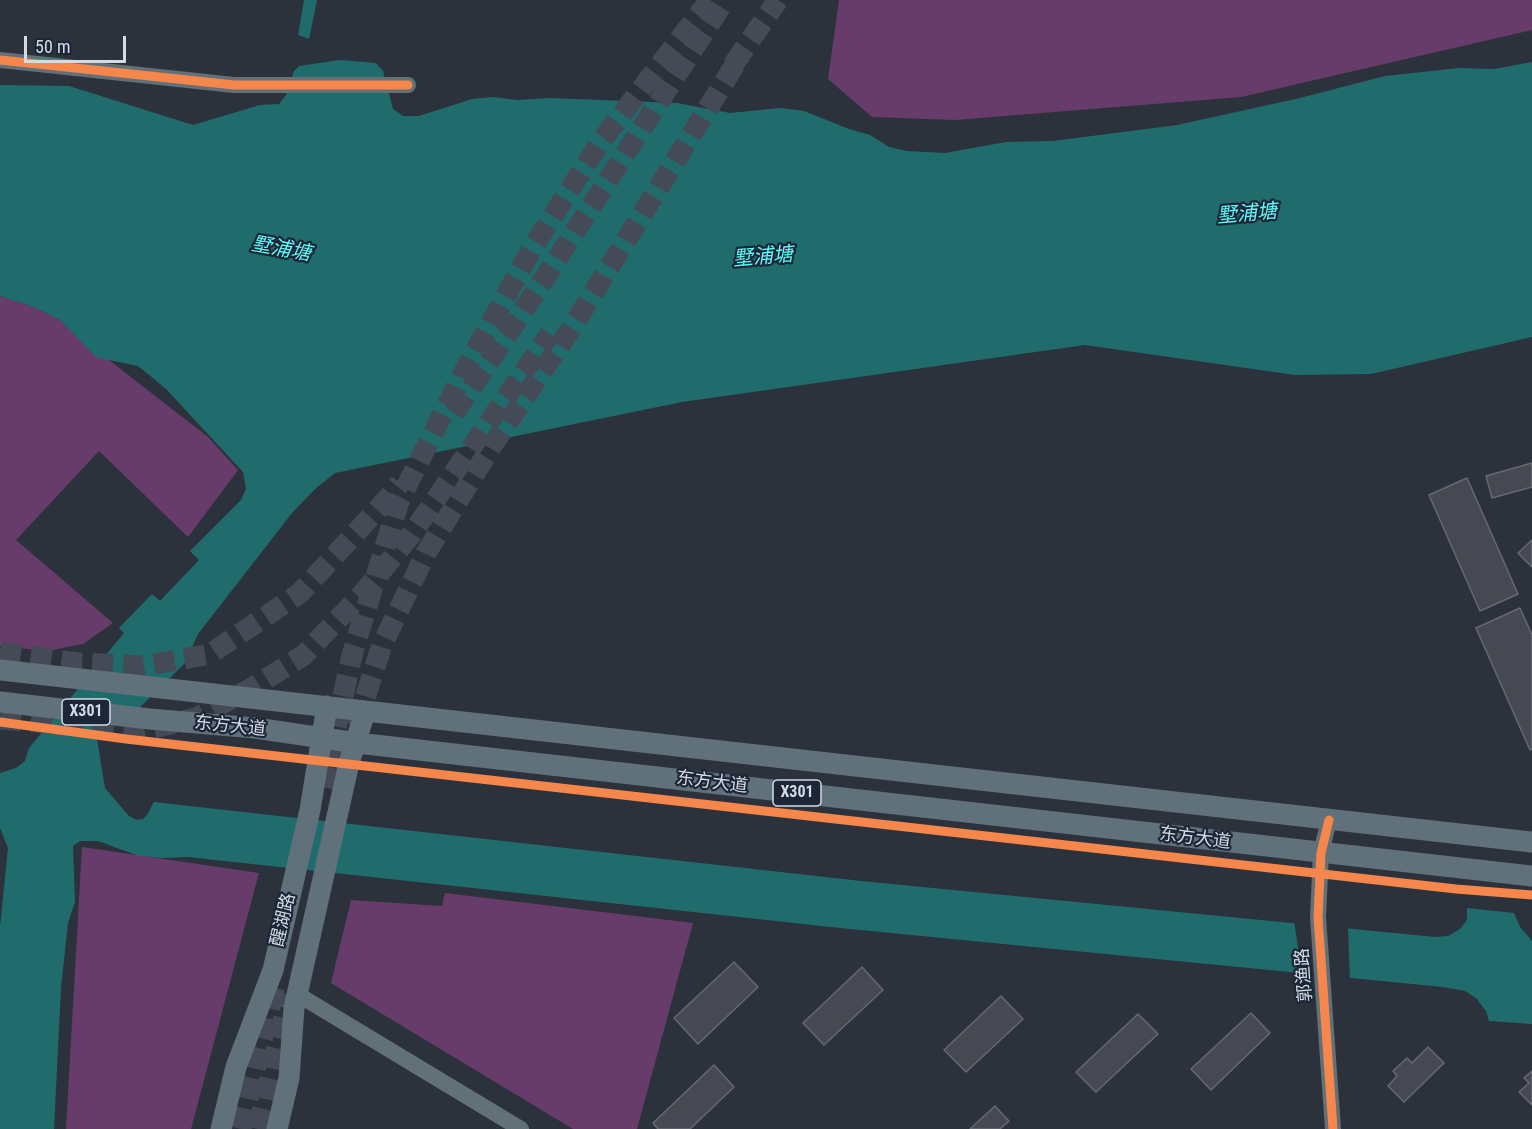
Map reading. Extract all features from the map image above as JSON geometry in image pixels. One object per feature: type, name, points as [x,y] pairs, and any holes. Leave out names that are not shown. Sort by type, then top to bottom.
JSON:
[{"type":"main road","name":"东方大道","points":[[0,670],[1532,842]]},
{"type":"main road","name":"东方大道","points":[[0,702],[255,728],[322,738],[1532,876]]},
{"type":"main road","name":"醒湖路","points":[[221,1129],[236,1067],[273,970],[310,810],[327,706]]},
{"type":"main road","name":"醒湖路","points":[[277,1129],[289,1078],[294,1008],[350,763],[365,712]]},
{"type":"street","points":[[0,60],[234,85],[404,86]]},
{"type":"street","name":"郭渔路","points":[[1329,820],[1321,853],[1318,917],[1333,1129]]},
{"type":"street","points":[[297,994],[521,1129]]},
{"type":"shaded area","points":[[839,0],[1532,0],[1532,30],[1241,97],[955,120],[872,117],[828,79]]},
{"type":"shaded area","points":[[0,296],[36,308],[60,320],[94,355],[109,360],[208,437],[238,470],[188,537],[99,451],[16,540],[113,623],[83,644],[47,651],[0,646]]},
{"type":"shaded area","points":[[82,847],[259,873],[191,1129],[66,1129]]},
{"type":"shaded area","points":[[445,893],[693,923],[637,1129],[573,1129],[331,983],[351,900],[442,906]]},
{"type":"water","points":[[304,0],[317,0],[309,39],[298,35]]},
{"type":"water","name":"墅浦塘","points":[[340,60],[376,63],[383,71],[393,109],[403,116],[419,116],[472,99],[493,97],[517,100],[550,98],[677,103],[730,113],[780,108],[804,111],[870,135],[889,147],[906,151],[945,153],[1006,142],[1053,141],[1177,125],[1300,98],[1385,76],[1459,68],[1494,69],[1532,62],[1532,337],[1371,374],[1295,375],[1085,345],[682,402],[335,473],[315,489],[292,513],[198,634],[185,663],[124,723],[101,727],[96,733],[105,788],[129,816],[137,820],[147,815],[154,802],[861,881],[1435,937],[1448,936],[1460,929],[1467,920],[1467,908],[1514,913],[1520,927],[1532,941],[1532,1024],[1489,1021],[1486,1011],[1476,998],[1465,991],[1443,987],[840,928],[188,857],[139,856],[98,841],[80,841],[73,846],[75,902],[68,923],[61,987],[54,1129],[0,1129],[0,927],[8,848],[0,828],[0,773],[16,768],[25,761],[29,748],[124,633],[119,628],[152,594],[160,601],[199,560],[190,551],[241,500],[246,489],[243,472],[167,390],[138,366],[99,358],[60,320],[36,308],[0,296],[0,85],[69,86],[193,125],[260,105],[279,104],[286,95],[294,71],[299,66]]},
{"type":"pier","points":[[1294,920],[1348,926],[1350,981],[1302,976]]},
{"type":"building","points":[[1532,463],[1532,487],[1492,498],[1486,476]]},
{"type":"building","points":[[1467,478],[1518,594],[1480,611],[1429,495]]},
{"type":"building","points":[[1532,540],[1532,567],[1518,553]]},
{"type":"building","points":[[1520,608],[1532,635],[1532,749],[1530,750],[1476,628]]},
{"type":"building","points":[[734,962],[758,987],[698,1044],[674,1018]]},
{"type":"building","points":[[862,967],[883,990],[824,1045],[803,1023]]},
{"type":"building","points":[[1001,996],[1023,1019],[966,1072],[944,1050]]},
{"type":"building","points":[[1251,1013],[1270,1033],[1211,1090],[1191,1069]]},
{"type":"building","points":[[1138,1014],[1158,1034],[1096,1092],[1076,1072]]},
{"type":"building","points":[[1428,1047],[1444,1063],[1404,1102],[1388,1086],[1397,1076],[1393,1071],[1407,1058],[1412,1063]]},
{"type":"building","points":[[714,1065],[734,1087],[690,1129],[658,1129],[653,1123]]},
{"type":"building","points":[[1532,1071],[1532,1105],[1519,1092],[1529,1083],[1524,1078]]},
{"type":"building","points":[[995,1106],[1009,1121],[1000,1129],[970,1129]]},
{"type":"tunnel","points":[[323,787],[352,655],[399,501],[468,364],[533,247],[601,141],[710,0]]},
{"type":"tunnel","points":[[454,413],[520,316],[725,0]]},
{"type":"tunnel","points":[[733,65],[778,0]]},
{"type":"tunnel","points":[[356,726],[382,645],[426,553],[491,447],[571,329],[741,55]]},
{"type":"tunnel","points":[[0,719],[141,731],[196,718],[250,689],[304,655],[364,592],[411,535],[550,334]]},
{"type":"tunnel","points":[[0,652],[79,663],[143,666],[210,654],[300,593],[400,483]]},
{"type":"tunnel","points":[[241,1129],[276,981]]},
{"type":"tunnel","points":[[258,1129],[289,995]]},
{"type":"cycle path","points":[[0,60],[234,85],[408,85]]},
{"type":"cycle path","points":[[0,722],[126,739],[1456,889],[1532,895]]},
{"type":"cycle path","points":[[1329,820],[1321,853],[1318,917],[1333,1129]]}]
